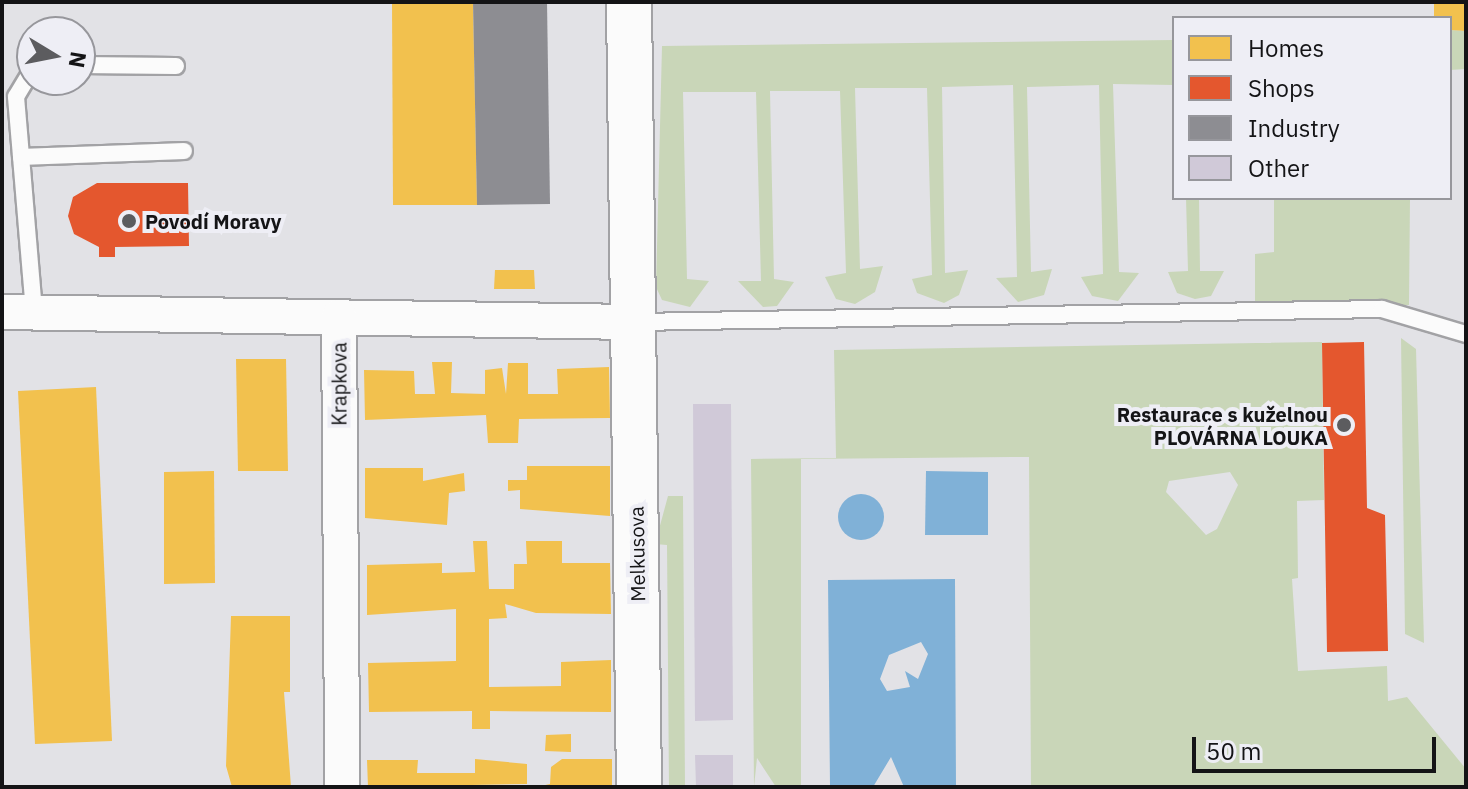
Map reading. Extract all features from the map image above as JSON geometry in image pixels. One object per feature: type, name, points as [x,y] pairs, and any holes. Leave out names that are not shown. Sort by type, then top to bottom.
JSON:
[{"type":"street","name":"Melkusova","points":[[629,2],[639,787]]},
{"type":"street","name":"Krapkova","points":[[18,312],[339,317],[342,787]]},
{"type":"street","points":[[339,317],[635,322]]},
{"type":"lane","points":[[96,65],[176,66]]},
{"type":"lane","points":[[17,96],[21,157],[18,312]]},
{"type":"lane","points":[[21,157],[184,151]]},
{"type":"lane","points":[[635,322],[1382,309],[1466,334]]},
{"type":"green space","points":[[1452,30],[1466,31],[1466,69],[1452,70]]},
{"type":"green space","points":[[1172,40],[1172,85],[1113,84],[1119,272],[1139,273],[1118,301],[1092,296],[1081,277],[1103,274],[1099,85],[1027,87],[1031,272],[1052,269],[1044,295],[1018,302],[996,278],[1017,277],[1013,85],[942,87],[945,273],[968,270],[959,295],[944,303],[917,293],[912,279],[932,275],[927,88],[855,88],[860,269],[883,266],[875,292],[855,304],[836,299],[825,277],[846,273],[840,91],[770,91],[774,279],[794,282],[777,306],[763,307],[738,281],[761,281],[756,92],[683,92],[687,279],[709,281],[690,307],[662,300],[656,287],[662,46]]},
{"type":"green space","points":[[1186,200],[1199,200],[1200,271],[1224,271],[1211,296],[1195,299],[1177,293],[1168,272],[1188,271]]},
{"type":"green space","points":[[1274,200],[1410,200],[1409,305],[1255,307],[1255,254],[1274,252]]},
{"type":"green space","points":[[1401,338],[1416,349],[1424,643],[1405,634]]},
{"type":"green space","points":[[1322,342],[1324,500],[1297,501],[1298,578],[1292,579],[1298,671],[1387,666],[1388,701],[1407,697],[1466,769],[1466,787],[1031,787],[1029,457],[1012,457],[801,459],[801,787],[776,787],[757,758],[754,787],[751,459],[836,458],[834,350]],"holes":[[[1230,472],[1238,485],[1217,529],[1206,535],[1166,492],[1169,481]]]},
{"type":"green space","points":[[668,496],[683,496],[685,787],[669,787],[667,545],[655,544]]},
{"type":"water","points":[[926,471],[988,472],[988,535],[925,535]]},
{"type":"water","points":[[861,494],[877,501],[884,517],[877,533],[861,540],[845,533],[838,517],[845,501]]},
{"type":"water","points":[[955,579],[956,787],[904,787],[891,757],[873,787],[830,787],[828,580]],"holes":[[[921,642],[928,654],[918,679],[905,671],[910,687],[887,691],[880,679],[889,655]]]},
{"type":"building: Homes","points":[[392,2],[473,2],[477,205],[393,205]]},
{"type":"building: Homes","points":[[1434,2],[1466,2],[1466,31],[1452,30],[1452,16],[1434,16]]},
{"type":"building: Homes","points":[[495,270],[534,270],[535,289],[494,289]]},
{"type":"building: Homes","points":[[236,359],[286,359],[288,471],[238,471]]},
{"type":"building: Homes","points":[[432,362],[452,362],[451,393],[485,394],[485,370],[502,368],[506,394],[508,363],[528,363],[528,394],[558,394],[557,369],[609,367],[610,418],[519,419],[518,443],[488,443],[486,415],[365,420],[364,370],[414,371],[415,394],[435,394]]},
{"type":"building: Homes","points":[[96,387],[112,741],[35,744],[18,391]]},
{"type":"building: Homes","points":[[527,466],[610,466],[610,516],[520,509],[520,490],[508,491],[508,480],[527,480]]},
{"type":"building: Homes","points":[[365,468],[423,468],[423,481],[464,473],[465,491],[449,493],[447,525],[365,518]]},
{"type":"building: Homes","points":[[214,471],[215,583],[164,584],[164,472]]},
{"type":"building: Homes","points":[[473,541],[487,541],[489,589],[514,589],[514,564],[527,564],[526,541],[562,541],[562,563],[610,563],[611,614],[536,613],[505,604],[507,618],[489,619],[489,687],[561,686],[561,662],[611,660],[611,712],[490,711],[490,729],[472,729],[472,711],[369,712],[368,663],[456,661],[456,609],[367,615],[367,565],[442,563],[442,573],[475,572]]},
{"type":"building: Homes","points":[[231,616],[290,616],[290,692],[284,692],[291,787],[232,787],[226,766]]},
{"type":"building: Homes","points":[[571,734],[571,752],[545,751],[546,735]]},
{"type":"building: Homes","points":[[475,759],[527,764],[527,784],[368,787],[367,760],[418,760],[417,773],[475,773]]},
{"type":"building: Homes","points":[[562,759],[612,759],[612,787],[536,787],[550,784],[551,767]]},
{"type":"building: Shops","name":"Povodí Moravy","points":[[97,183],[188,183],[189,246],[115,247],[115,257],[99,257],[99,247],[74,234],[68,216],[73,197]]},
{"type":"building: Shops","name":"Restaurace s kuželnou PLOVÁRNA LOUKA","points":[[1364,342],[1367,508],[1385,515],[1388,651],[1327,652],[1322,343]]},
{"type":"building: Industry","points":[[473,2],[547,2],[550,204],[477,205]]},
{"type":"building: Other","points":[[693,404],[731,404],[733,720],[695,721]]},
{"type":"building: Other","points":[[695,755],[733,755],[733,787],[696,787]]},
{"type":"place","name":"Povodí Moravy","points":[[129,221]]},
{"type":"place","name":"Restaurace s kuželnou PLOVÁRNA LOUKA","points":[[1344,425]]}]
